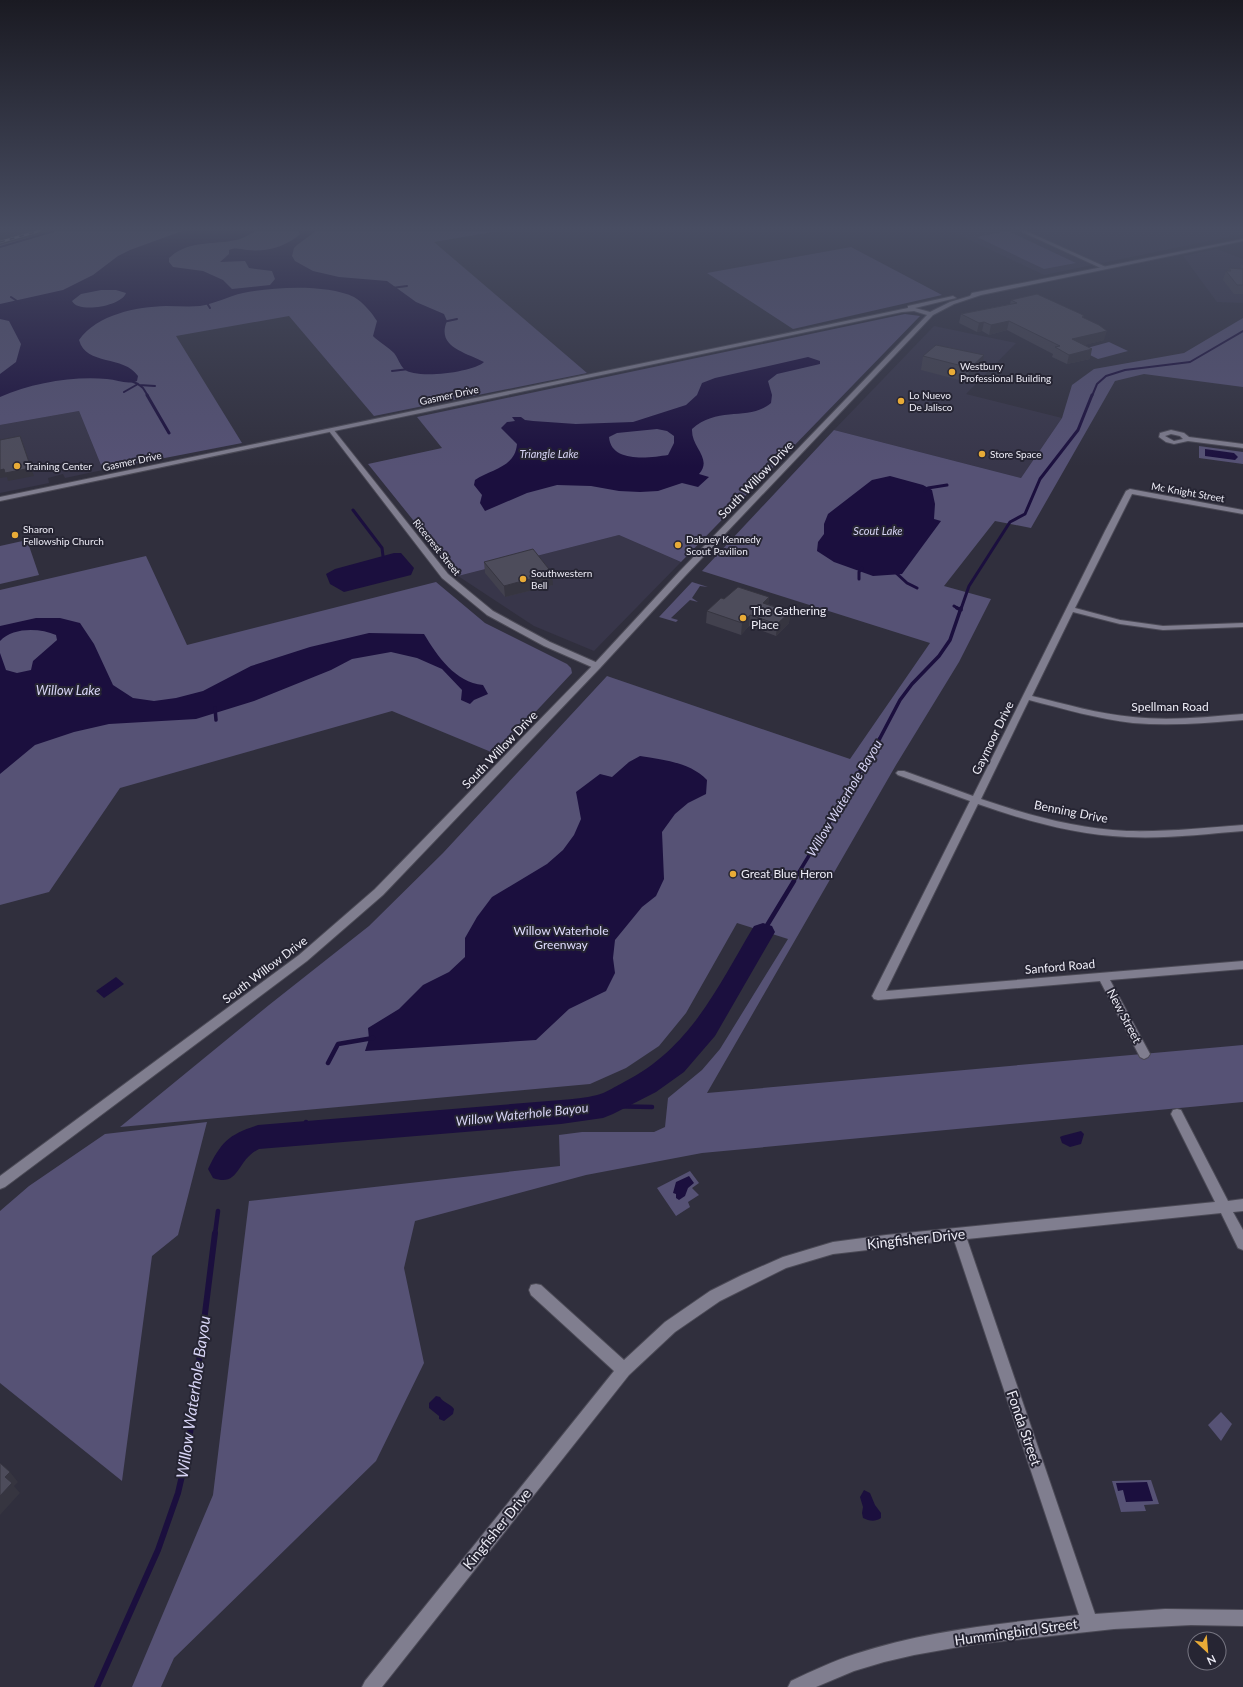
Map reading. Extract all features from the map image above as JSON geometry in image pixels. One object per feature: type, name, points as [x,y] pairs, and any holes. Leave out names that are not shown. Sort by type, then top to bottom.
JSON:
[{"type":"street","name":"Gasmer Drive","points":[[0,499],[905,310]]},
{"type":"street","name":"Gasmer Drive","points":[[916,310],[931,314]]},
{"type":"street","name":"South Willow Drive","points":[[0,1183],[303,958],[345,923],[406,865],[931,314],[939,310]]},
{"type":"street","name":"Ricecrest Street","points":[[331,430],[445,576],[490,613],[547,644],[597,666]]},
{"type":"street","points":[[1187,439],[1243,446]]},
{"type":"street","name":"Mc Knight Street","points":[[1130,491],[1243,512]]},
{"type":"street","name":"Gaymoor Drive","points":[[878,996],[1130,491]]},
{"type":"street","points":[[1070,609],[1120,622],[1163,628],[1243,625]]},
{"type":"street","name":"Spellman Road","points":[[1027,696],[1090,714],[1133,720],[1176,722],[1243,718]]},
{"type":"street","name":"Benning Drive","points":[[901,773],[976,801],[1051,823],[1125,834],[1175,833],[1243,828]]},
{"type":"street","name":"Sanford Road","points":[[878,996],[1243,965]]},
{"type":"street","name":"New Street","points":[[1103,977],[1144,1054]]},
{"type":"street","points":[[1177,1114],[1243,1244]]},
{"type":"street","name":"Kingfisher Drive","points":[[371,1687],[624,1370],[677,1321],[716,1296],[783,1263],[833,1248],[886,1241],[1243,1205]]},
{"type":"street","name":"Fonda Street","points":[[959,1234],[1090,1622]]},
{"type":"street","points":[[536,1290],[624,1370]]},
{"type":"street","name":"Hummingbird Street","points":[[797,1687],[825,1672],[897,1650],[986,1634],[1090,1622],[1206,1616],[1243,1618]]},
{"type":"shaded area","name":"Store Space","points":[[934,326],[1016,343],[966,394],[1062,418],[1021,478],[834,430]]},
{"type":"shaded area","points":[[79,411],[103,470],[65,478],[63,474],[48,478],[49,483],[0,493],[0,425]]},
{"type":"shaded area","points":[[619,535],[681,562],[594,651],[534,626],[458,576]]},
{"type":"green space","points":[[0,310],[513,310],[587,373],[374,416],[289,316],[176,336],[242,443],[103,470],[79,411],[0,425]]},
{"type":"green space","points":[[763,310],[877,310],[793,329]]},
{"type":"green space","points":[[905,314],[920,316],[681,562],[619,535],[458,576],[368,464],[442,448],[417,417]]},
{"type":"green space","name":"Willow Waterhole Greenway","points":[[1243,318],[1243,387],[1144,374],[1115,381],[1031,528],[995,521],[944,586],[991,599],[959,662],[896,765],[707,1093],[1243,1045],[1243,1102],[702,1153],[586,1175],[415,1221],[404,1268],[424,1363],[376,1461],[174,1658],[161,1687],[132,1687],[213,1495],[249,1201],[560,1166],[559,1135],[582,1132],[654,1132],[665,1127],[668,1098],[702,1070],[720,1049],[788,939],[737,923],[686,1013],[659,1046],[626,1068],[590,1084],[120,1127],[269,1005],[369,926],[443,853],[607,676],[850,759],[930,643],[702,571],[834,430],[1021,478],[1062,418],[1072,385],[1094,369],[1184,353]]},
{"type":"green space","points":[[1109,342],[1128,351],[1098,359],[1080,350]]},
{"type":"green space","points":[[1199,446],[1243,452],[1243,464],[1199,458]]},
{"type":"green space","points":[[27,540],[39,575],[0,584],[0,546]]},
{"type":"green space","points":[[146,556],[187,645],[436,582],[485,623],[567,664],[571,668],[572,673],[496,754],[392,711],[120,788],[49,892],[0,905],[0,590]]},
{"type":"green space","points":[[692,582],[708,587],[700,586],[692,598],[698,602],[690,600],[671,618],[678,620],[676,622],[659,617]]},
{"type":"green space","points":[[207,1122],[178,1235],[152,1256],[122,1481],[0,1383],[0,1211],[29,1186],[105,1134]]},
{"type":"green space","points":[[690,1171],[699,1183],[692,1188],[699,1195],[688,1202],[690,1207],[676,1216],[657,1188]]},
{"type":"green space","points":[[1221,1412],[1232,1424],[1221,1441],[1208,1425]]},
{"type":"green space","points":[[1151,1480],[1159,1504],[1144,1505],[1146,1511],[1121,1512],[1112,1481]]},
{"type":"water","points":[[0,310],[132,310],[107,318],[96,324],[79,340],[83,348],[89,354],[132,369],[138,376],[137,381],[126,382],[94,378],[66,380],[39,384],[0,397],[0,374],[16,362],[21,344],[9,321],[0,319]]},
{"type":"water","points":[[368,310],[434,310],[444,314],[447,321],[445,337],[449,343],[454,348],[484,362],[478,366],[457,372],[420,374],[410,372],[404,369],[394,353],[373,336],[377,321]]},
{"type":"water","name":"Triangle Lake","points":[[808,357],[820,361],[820,364],[777,374],[768,381],[772,395],[771,403],[762,409],[753,412],[713,417],[692,429],[695,442],[704,463],[699,474],[709,477],[698,487],[682,483],[658,491],[640,492],[619,491],[591,486],[557,485],[527,493],[485,511],[480,503],[482,495],[474,485],[475,480],[507,463],[515,452],[517,444],[501,428],[507,422],[515,421],[512,417],[521,417],[525,420],[533,421],[576,424],[633,422],[686,405],[697,395],[702,383],[715,378]],"holes":[[[657,429],[667,431],[674,436],[674,443],[668,455],[651,457],[632,457],[624,455],[616,451],[611,445],[609,437],[617,433]]]},
{"type":"water","points":[[1205,449],[1234,453],[1238,457],[1235,460],[1205,456]]},
{"type":"water","name":"Scout Lake","points":[[890,476],[923,485],[932,490],[935,504],[934,519],[941,521],[902,574],[873,576],[834,562],[817,551],[818,542],[824,534],[824,524],[828,514],[872,480]]},
{"type":"water","points":[[394,553],[401,553],[414,568],[411,575],[344,592],[330,584],[326,574],[335,569]]},
{"type":"water","name":"Willow Lake","points":[[36,618],[60,618],[80,623],[94,644],[113,685],[133,698],[154,701],[176,698],[203,691],[251,666],[310,647],[369,633],[424,634],[448,667],[464,679],[483,685],[488,694],[474,700],[470,704],[461,700],[462,690],[442,669],[417,658],[391,652],[352,659],[331,670],[254,701],[196,719],[109,724],[74,732],[35,745],[0,774],[0,653],[6,670],[17,673],[31,670],[33,661],[57,640],[56,635],[50,633],[27,630],[12,633],[5,636],[0,641],[0,626]]},
{"type":"water","points":[[640,756],[676,763],[693,769],[707,780],[706,794],[688,803],[675,814],[662,832],[664,879],[656,896],[642,907],[615,940],[613,958],[615,973],[606,991],[569,1009],[536,1040],[365,1051],[369,1039],[368,1028],[399,1009],[423,985],[449,972],[465,957],[465,938],[477,917],[492,897],[547,864],[563,850],[574,835],[581,819],[576,792],[600,774],[612,777],[629,762]]},
{"type":"water","points":[[116,977],[124,984],[104,998],[96,991]]},
{"type":"water","points":[[1081,1131],[1084,1134],[1081,1144],[1070,1147],[1062,1143],[1060,1137]]},
{"type":"water","points":[[689,1176],[694,1183],[688,1188],[685,1196],[679,1200],[676,1198],[676,1194],[673,1193],[676,1182]]},
{"type":"water","points":[[436,1396],[440,1397],[454,1409],[453,1414],[444,1421],[439,1419],[439,1416],[429,1408],[429,1403]]},
{"type":"water","points":[[1147,1482],[1153,1501],[1126,1502],[1123,1490],[1118,1491],[1116,1483]]},
{"type":"water","points":[[864,1490],[870,1493],[875,1505],[881,1513],[881,1518],[872,1521],[863,1518],[863,1507],[860,1497]]},
{"type":"building","points":[[983,310],[1072,310],[1107,331],[1072,339],[1092,349],[1069,355],[1055,347],[1060,346],[1009,321],[991,325],[984,322],[979,323],[961,314]]},
{"type":"building","points":[[936,345],[984,355],[970,368],[923,356]]},
{"type":"building","name":"Training Center","points":[[20,436],[31,468],[5,473],[4,469],[0,470],[0,440]]},
{"type":"building","points":[[533,549],[552,573],[504,586],[484,562]]},
{"type":"building","points":[[738,587],[769,597],[763,603],[790,612],[777,624],[750,615],[742,623],[707,611],[721,598],[724,599]]},
{"type":"building","points":[[0,1463],[10,1472],[5,1477],[12,1483],[0,1496]]},
{"type":"waterway","points":[[443,322],[457,319]]},
{"type":"waterway","name":"Willow Waterhole Bayou","points":[[1092,396],[1097,384],[1106,376],[1125,370],[1190,362],[1243,331]]},
{"type":"waterway","points":[[392,371],[409,369]]},
{"type":"waterway","points":[[129,380],[138,384]]},
{"type":"waterway","points":[[124,392],[138,384]]},
{"type":"waterway","points":[[139,385],[155,386]]},
{"type":"waterway","points":[[139,385],[148,396]]},
{"type":"waterway","points":[[147,395],[169,433]]},
{"type":"waterway","name":"Willow Waterhole Bayou","points":[[961,609],[969,586],[1010,522],[1025,514],[1040,479],[1078,430],[1092,395]]},
{"type":"waterway","points":[[925,491],[928,488],[947,485]]},
{"type":"waterway","points":[[353,510],[382,548],[383,556]]},
{"type":"waterway","points":[[859,579],[859,572],[862,568]]},
{"type":"waterway","points":[[895,572],[907,583],[917,588]]},
{"type":"waterway","points":[[954,606],[959,609]]},
{"type":"waterway","name":"Willow Waterhole Bayou","points":[[793,882],[880,738],[900,700],[912,684],[939,656],[950,640],[960,610]]},
{"type":"waterway","points":[[215,708],[216,720]]},
{"type":"waterway","name":"Willow Waterhole Bayou","points":[[763,932],[794,881]]},
{"type":"waterway","name":"Willow Waterhole Bayou","points":[[223,1169],[229,1157],[236,1148],[245,1142],[258,1137],[561,1112],[603,1106],[646,1084],[674,1064],[693,1045],[706,1029],[763,932]]},
{"type":"waterway","points":[[328,1063],[338,1044],[373,1038]]},
{"type":"waterway","points":[[603,1106],[652,1107]]},
{"type":"waterway","points":[[305,1133],[306,1122]]},
{"type":"waterway","name":"Willow Waterhole Bayou","points":[[215,1234],[218,1211]]},
{"type":"waterway","name":"Willow Waterhole Bayou","points":[[97,1687],[158,1550],[178,1493],[188,1450],[215,1233]]},
{"type":"place","name":"Westbury Professional Building","points":[[952,372]]},
{"type":"place","name":"Lo Nuevo De Jalisco","points":[[901,401]]},
{"type":"place","name":"Store Space","points":[[982,454]]},
{"type":"place","name":"Training Center","points":[[17,466]]},
{"type":"place","name":"Sharon Fellowship Church","points":[[15,535]]},
{"type":"place","name":"Dabney Kennedy Scout Pavilion","points":[[678,545]]},
{"type":"place","name":"Southwestern Bell","points":[[523,579]]},
{"type":"place","name":"The Gathering Place","points":[[743,618]]},
{"type":"place","name":"Great Blue Heron","points":[[733,874]]}]
